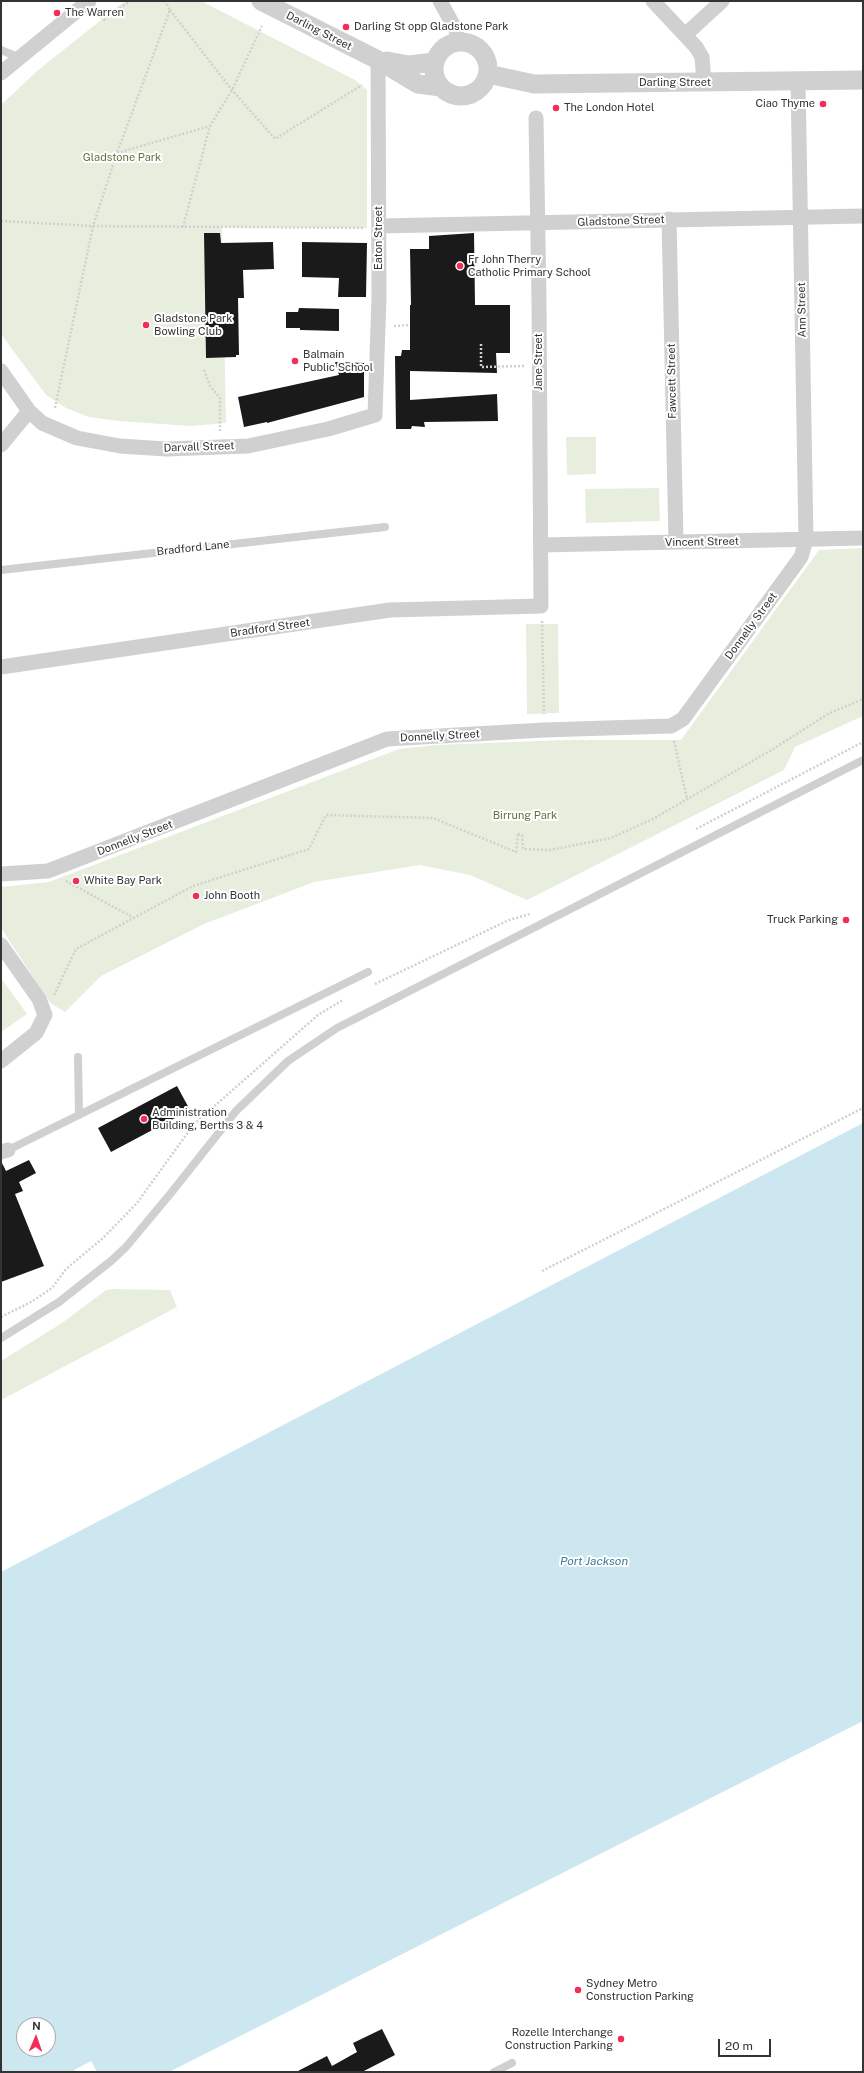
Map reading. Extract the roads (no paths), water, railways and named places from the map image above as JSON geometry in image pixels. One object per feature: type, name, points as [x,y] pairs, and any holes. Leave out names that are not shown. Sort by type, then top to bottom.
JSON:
[{"type":"street","name":"Darling Street","points":[[261,1],[378,60],[418,84],[440,87]]},
{"type":"street","points":[[440,1],[456,30],[459,43]]},
{"type":"street","points":[[653,1],[686,34],[702,57],[704,82]]},
{"type":"street","points":[[686,34],[722,1]]},
{"type":"street","points":[[1,73],[18,57],[93,7]]},
{"type":"street","points":[[459,43],[471,44],[479,49],[484,56],[488,65],[488,74],[485,82],[479,89],[468,95],[455,96],[440,87],[434,71],[435,62],[438,54],[445,47],[459,43]]},
{"type":"street","name":"Darling Street","points":[[378,60],[409,65],[435,62]]},
{"type":"street","name":"Eaton Street","points":[[375,415],[379,326],[373,227],[378,60]]},
{"type":"street","name":"Darling Street","points":[[488,74],[534,84],[863,80]]},
{"type":"street","name":"Ann Street","points":[[798,81],[806,540]]},
{"type":"street","name":"Jane Street","points":[[536,118],[542,545],[541,606]]},
{"type":"street","name":"Gladstone Street","points":[[373,227],[669,219],[863,216]]},
{"type":"street","name":"Fawcett Street","points":[[669,219],[676,542]]},
{"type":"street","name":"Darvall Street","points":[[1,371],[29,411],[42,423],[77,438],[120,446],[166,449],[248,446],[328,429],[375,415]]},
{"type":"street","points":[[1,445],[29,411]]},
{"type":"street","name":"Vincent Street","points":[[542,545],[863,538]]},
{"type":"street","name":"Donnelly Street","points":[[1,874],[48,871],[387,739],[544,730],[671,726],[683,719],[802,557],[806,540]]},
{"type":"street","name":"Bradford Street","points":[[1,667],[390,610],[541,606]]},
{"type":"street","points":[[1,945],[39,999],[44,1011],[42,1022],[36,1033],[1,1061]]},
{"type":"lane","points":[[1,50],[18,57]]},
{"type":"lane","name":"Bradford Lane","points":[[1,570],[385,527]]},
{"type":"lane","points":[[1,1338],[60,1302],[126,1247],[236,1111],[288,1060],[337,1028],[863,760]]},
{"type":"lane","points":[[5,1151],[368,972]]},
{"type":"lane","points":[[78,1057],[79,1115]]},
{"type":"lane","points":[[494,2072],[512,2063]]},
{"type":"water","name":"Port Jackson","points":[[863,1123],[863,1721],[169,2072],[1,2072],[1,1572]]},
{"type":"place","name":"The Warren","points":[[57,13]]},
{"type":"place","name":"Darling St opp Gladstone Park","points":[[346,27]]},
{"type":"place","name":"Ciao Thyme","points":[[823,104]]},
{"type":"place","name":"The London Hotel","points":[[556,108]]},
{"type":"place","name":"Fr John Therry Catholic Primary School","points":[[460,266]]},
{"type":"place","name":"Gladstone Park Bowling Club","points":[[146,325]]},
{"type":"place","name":"Balmain Public School","points":[[295,361]]},
{"type":"place","name":"White Bay Park","points":[[76,881]]},
{"type":"place","name":"John Booth","points":[[196,896]]},
{"type":"place","name":"Truck Parking","points":[[846,920]]},
{"type":"place","name":"Administration Building, Berths 3 & 4","points":[[144,1119]]},
{"type":"place","name":"Sydney Metro Construction Parking","points":[[578,1990]]},
{"type":"place","name":"Rozelle Interchange Construction Parking","points":[[621,2039]]},
{"type":"park label","name":"Gladstone Park","points":[[122,158]]},
{"type":"park label","name":"Birrung Park","points":[[525,816]]}]
